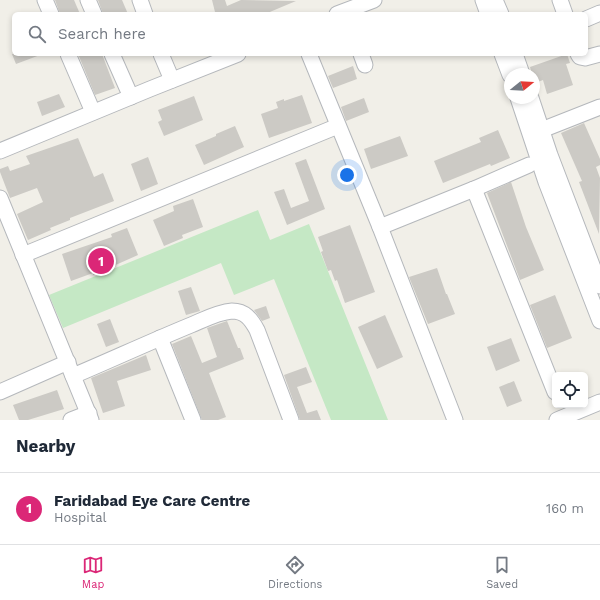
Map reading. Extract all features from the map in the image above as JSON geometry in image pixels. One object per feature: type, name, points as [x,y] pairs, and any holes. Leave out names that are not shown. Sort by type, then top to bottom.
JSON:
[{"type":"street","points":[[44,0],[50,12]]},
{"type":"street","points":[[88,0],[93,12]]},
{"type":"street","points":[[345,12],[374,0]]},
{"type":"street","points":[[483,0],[487,12]]},
{"type":"street","points":[[496,0],[499,12]]},
{"type":"street","points":[[560,0],[564,12]]},
{"type":"street","points":[[588,18],[600,14]]},
{"type":"street","points":[[579,56],[585,58],[600,54]]},
{"type":"street","points":[[69,56],[93,112]]},
{"type":"street","points":[[113,56],[131,97]]},
{"type":"street","points":[[162,56],[172,80]]},
{"type":"street","points":[[0,151],[233,56]]},
{"type":"street","points":[[310,56],[380,227],[456,420]]},
{"type":"street","points":[[503,56],[507,68]]},
{"type":"street","points":[[516,56],[520,68]]},
{"type":"street","points":[[521,104],[550,155],[600,286]]},
{"type":"street","points":[[532,104],[546,182],[600,321]]},
{"type":"street","points":[[537,132],[600,106]]},
{"type":"street","points":[[23,255],[338,126]]},
{"type":"street","points":[[380,227],[529,165]]},
{"type":"street","points":[[474,189],[552,384]]},
{"type":"street","points":[[0,198],[90,417],[71,420]]},
{"type":"street","points":[[0,392],[160,338],[217,315],[231,311],[243,314],[251,319],[257,330],[291,420]]},
{"type":"street","points":[[160,338],[193,420]]},
{"type":"street","points":[[561,414],[600,402]]},
{"type":"green space","points":[[258,210],[270,240],[309,224],[388,420],[331,420],[274,279],[234,295],[221,263],[63,328],[49,295]]},
{"type":"building","points":[[55,0],[74,0],[79,12],[59,12]]},
{"type":"building","points":[[98,0],[122,0],[127,12],[102,12]]},
{"type":"building","points":[[212,0],[225,0],[227,6],[241,0],[296,1],[270,12],[215,12]]},
{"type":"building","points":[[13,56],[37,56],[16,64]]},
{"type":"building","points":[[79,56],[103,56],[115,88],[95,95]]},
{"type":"building","points":[[561,56],[568,56],[570,63],[566,64],[573,85],[547,94],[543,80],[540,81],[540,68],[530,68]]},
{"type":"building","points":[[353,66],[357,79],[333,88],[328,76]]},
{"type":"building","points":[[59,94],[65,107],[42,116],[37,102]]},
{"type":"building","points":[[302,95],[312,123],[269,138],[261,114],[278,108],[276,102]]},
{"type":"building","points":[[194,96],[203,120],[164,136],[158,122],[162,120],[158,110]]},
{"type":"building","points":[[364,98],[369,112],[346,121],[341,107]]},
{"type":"building","points":[[584,123],[600,159],[600,165],[596,167],[600,178],[599,234],[579,182],[582,181],[561,133]]},
{"type":"building","points":[[235,126],[244,147],[204,165],[195,145]]},
{"type":"building","points":[[498,130],[510,158],[491,166],[490,164],[443,183],[434,161],[481,142],[479,138]]},
{"type":"building","points":[[400,136],[408,156],[371,169],[364,149]]},
{"type":"building","points":[[78,138],[94,177],[103,173],[114,201],[70,218],[70,220],[50,228],[51,230],[28,240],[17,214],[43,202],[37,188],[10,198],[0,169],[8,166],[10,171],[30,164],[26,156]]},
{"type":"building","points":[[148,157],[158,184],[141,191],[131,164]]},
{"type":"building","points":[[306,159],[325,209],[287,225],[274,192],[284,189],[291,208],[309,201],[295,163]]},
{"type":"building","points":[[511,182],[526,227],[544,270],[520,280],[487,193]]},
{"type":"building","points":[[193,199],[203,227],[182,235],[183,238],[164,246],[153,220],[174,211],[173,206]]},
{"type":"building","points":[[350,225],[375,292],[345,303],[337,280],[335,281],[331,270],[328,271],[321,252],[323,251],[318,237]]},
{"type":"building","points":[[127,228],[138,255],[111,267],[112,268],[71,281],[62,254],[112,237],[111,234]]},
{"type":"building","points":[[437,268],[455,314],[428,324],[409,277]]},
{"type":"building","points":[[191,287],[200,311],[186,315],[178,291]]},
{"type":"building","points":[[555,295],[572,338],[547,348],[530,305]]},
{"type":"building","points":[[266,306],[270,318],[262,321],[254,310]]},
{"type":"building","points":[[385,315],[403,357],[377,369],[358,327]]},
{"type":"building","points":[[110,319],[119,342],[106,347],[97,324]]},
{"type":"building","points":[[227,321],[244,359],[209,373],[226,417],[218,420],[202,420],[172,344],[191,336],[202,363],[217,357],[207,328]]},
{"type":"building","points":[[511,338],[520,361],[496,371],[487,347]]},
{"type":"building","points":[[146,355],[151,370],[117,381],[125,406],[103,413],[91,378]]},
{"type":"building","points":[[306,367],[312,382],[297,387],[307,413],[317,410],[321,420],[300,420],[284,375]]},
{"type":"building","points":[[514,381],[522,401],[507,407],[499,387]]},
{"type":"building","points":[[57,390],[64,409],[28,420],[19,420],[13,405]]},
{"type":"place","name":"Faridabad Eye Care Centre","points":[[101,261]]}]
